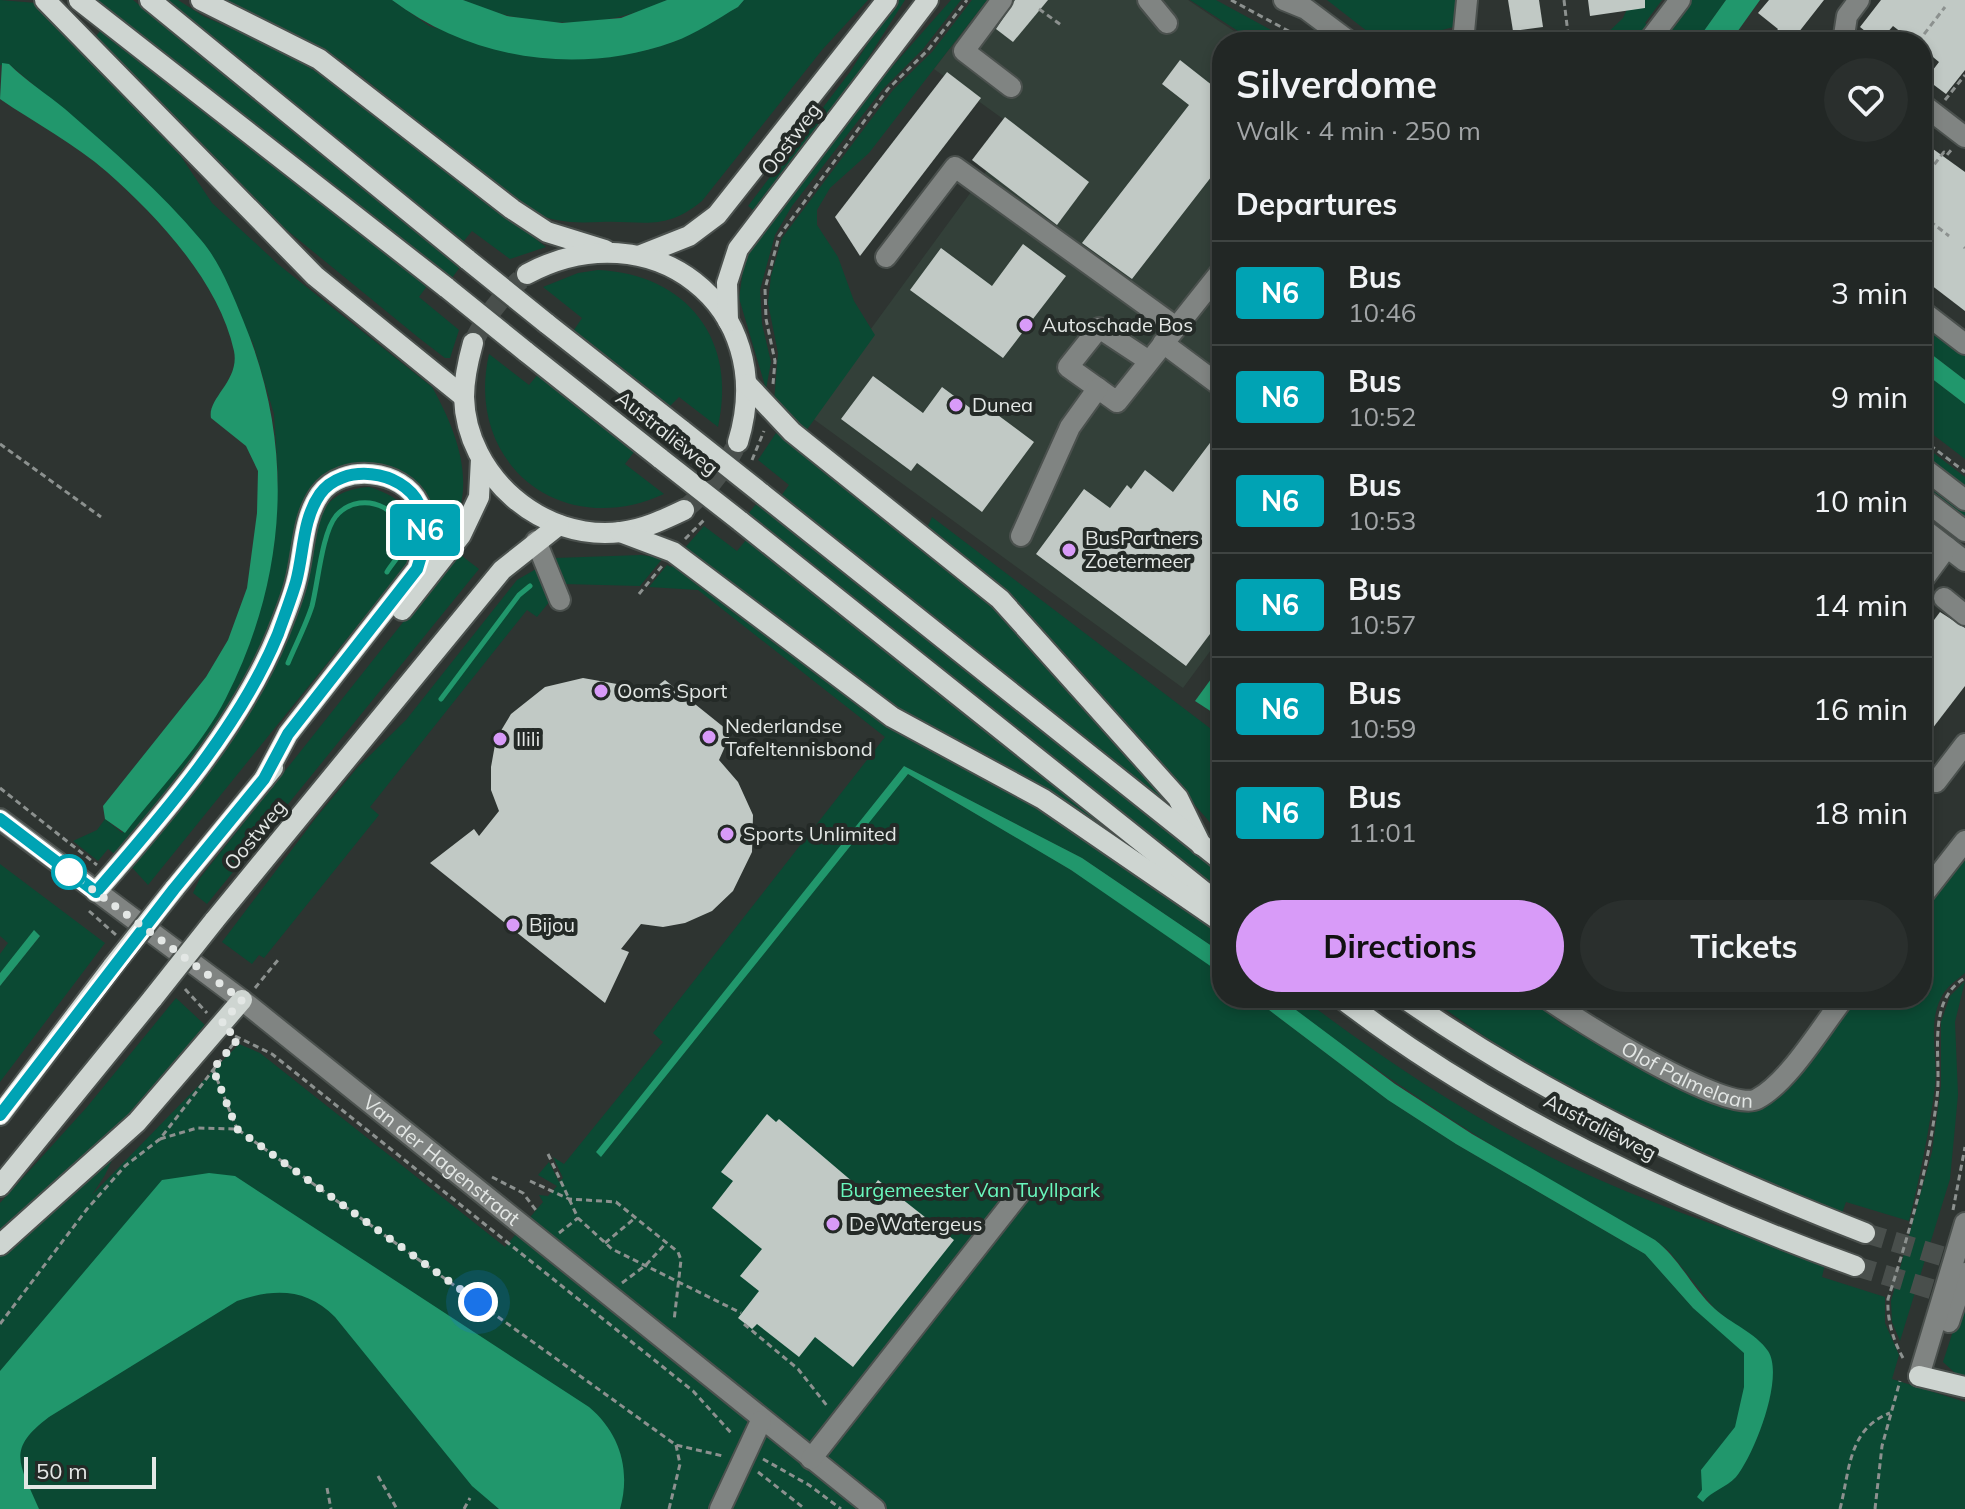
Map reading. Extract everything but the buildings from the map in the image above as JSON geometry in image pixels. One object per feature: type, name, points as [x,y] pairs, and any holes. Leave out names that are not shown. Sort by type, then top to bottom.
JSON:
[{"type":"main road","points":[[45,0],[315,276],[464,397]]},
{"type":"main road","name":"Australiëweg","points":[[79,0],[447,288],[1212,898]]},
{"type":"main road","name":"Australiëweg","points":[[150,0],[546,323],[1212,853]]},
{"type":"main road","points":[[201,0],[319,59],[512,209],[547,232],[605,250],[641,255],[691,279],[712,298],[728,321],[741,352],[747,384],[745,414],[738,442]]},
{"type":"main road","name":"Oostweg","points":[[641,255],[689,236],[717,215],[887,0]]},
{"type":"main road","name":"Oostweg","points":[[728,321],[727,283],[738,249],[928,0]]},
{"type":"main road","points":[[527,274],[551,261],[605,250]]},
{"type":"main road","points":[[473,343],[464,397],[466,419],[481,459],[501,487],[527,510],[559,525],[589,532],[620,532],[653,525],[684,510]]},
{"type":"main road","points":[[747,384],[770,413],[1000,599],[1178,798],[1201,845]]},
{"type":"main road","name":"Oostweg","points":[[0,1115],[174,889],[461,535],[479,497],[481,459]]},
{"type":"main road","points":[[90,899],[244,704],[278,634],[296,582],[310,513],[321,492],[354,474],[388,478],[412,494],[419,504],[425,538],[417,569],[288,734],[264,779]]},
{"type":"main road","name":"Oostweg","points":[[0,1186],[502,570],[559,525]]},
{"type":"main road","points":[[620,532],[673,552],[892,717],[1043,799],[1212,915]]},
{"type":"main road","points":[[0,1245],[137,1122],[248,994]]},
{"type":"main road","name":"Australiëweg","points":[[1356,1008],[1449,1071],[1594,1153],[1700,1205],[1855,1266]]},
{"type":"main road","name":"Australiëweg","points":[[1419,1008],[1488,1053],[1609,1121],[1694,1164],[1865,1233]]},
{"type":"main road","points":[[1918,1372],[1965,1387]]},
{"type":"street","points":[[1002,0],[964,51],[1011,87]]},
{"type":"street","points":[[1148,0],[1167,23]]},
{"type":"street","points":[[1284,0],[1303,4],[1338,32]]},
{"type":"street","points":[[1464,32],[1467,0]]},
{"type":"street","points":[[1656,32],[1680,0]]},
{"type":"street","points":[[1845,32],[1847,16],[1859,0]]},
{"type":"street","points":[[1932,112],[1964,136]]},
{"type":"street","points":[[886,257],[955,167],[1170,335],[1212,377]]},
{"type":"street","points":[[1149,361],[1099,328],[1068,367],[1117,402],[1212,282]]},
{"type":"street","points":[[1932,319],[1965,344]]},
{"type":"street","points":[[1021,536],[1070,427],[1098,388]]},
{"type":"street","points":[[1932,475],[1965,500]]},
{"type":"street","points":[[1932,506],[1965,531]]},
{"type":"street","points":[[1932,536],[1965,561]]},
{"type":"street","points":[[536,541],[560,600]]},
{"type":"street","points":[[1932,567],[1947,547]]},
{"type":"street","points":[[1944,598],[1965,615]]},
{"type":"street","points":[[1932,779],[1936,782],[1965,744]]},
{"type":"street","name":"Van der Hagenstraat","points":[[0,819],[90,899],[248,994],[761,1421],[875,1509]]},
{"type":"street","points":[[1932,883],[1965,841]]},
{"type":"street","name":"Olof Palmelaan","points":[[1560,1008],[1699,1087],[1729,1100],[1754,1101],[1774,1087],[1836,1008]]},
{"type":"street","points":[[811,1459],[1019,1194]]},
{"type":"street","points":[[1918,1372],[1965,1223]]},
{"type":"street","points":[[1918,1372],[1965,1273]]},
{"type":"street","points":[[726,1506],[744,1455],[761,1421]]},
{"type":"path","points":[[746,471],[759,448],[770,413],[775,361],[766,319],[765,289],[779,236],[888,89],[928,50],[967,0]]},
{"type":"path","points":[[1231,0],[1290,32]]},
{"type":"path","points":[[1564,0],[1568,32]]},
{"type":"path","points":[[1926,32],[1945,7]]},
{"type":"path","points":[[1039,9],[1061,25]]},
{"type":"path","points":[[1932,105],[1965,75]]},
{"type":"path","points":[[1932,167],[1944,152],[1947,155],[1964,136]]},
{"type":"path","points":[[1932,223],[1949,236]]},
{"type":"path","points":[[0,444],[101,517]]},
{"type":"path","points":[[1932,447],[1965,472]]},
{"type":"path","points":[[639,594],[673,552],[714,511]]},
{"type":"path","points":[[90,899],[120,938]]},
{"type":"path","points":[[248,994],[278,960]]},
{"type":"path","points":[[1918,1372],[1895,1343],[1887,1311],[1888,1299],[1927,1162],[1937,1095],[1937,1027],[1945,999],[1965,978]]},
{"type":"path","name":"Van der Hagenstraat","points":[[175,981],[238,1039],[272,1054],[693,1391],[744,1455],[809,1485],[841,1509]]},
{"type":"path","points":[[0,1324],[87,1209],[125,1166],[160,1139],[238,1039]]},
{"type":"path","points":[[213,1069],[237,1129],[676,1445],[744,1455],[805,1509]]},
{"type":"path","points":[[160,1139],[197,1128],[237,1129]]},
{"type":"path","points":[[548,1154],[578,1218],[605,1243],[741,1313]]},
{"type":"path","points":[[530,1181],[569,1199],[616,1202],[678,1252],[681,1260],[674,1324]]},
{"type":"path","points":[[605,1243],[635,1218]]},
{"type":"path","points":[[622,1283],[646,1265],[666,1243]]},
{"type":"path","points":[[744,1324],[798,1369],[840,1422]]},
{"type":"path","points":[[1840,1509],[1853,1449],[1862,1430],[1874,1419],[1891,1412]]},
{"type":"path","points":[[669,1509],[680,1464],[676,1445]]},
{"type":"path","points":[[378,1476],[397,1509]]},
{"type":"path","points":[[327,1488],[331,1509]]},
{"type":"path","points":[[464,1509],[470,1498]]},
{"type":"shaded area","points":[[392,0],[463,0],[507,16],[562,23],[621,18],[667,0],[744,0],[706,26],[673,42],[600,58],[563,59],[491,49],[456,37]]},
{"type":"shaded area","points":[[987,0],[1188,0],[1235,32],[1212,32],[1212,649],[1183,688],[808,415],[1017,129],[934,69]]},
{"type":"shaded area","points":[[1726,0],[1760,0],[1737,32],[1703,32]]},
{"type":"shaded area","points":[[2,63],[9,64],[118,156],[186,222],[208,249],[225,278],[243,320],[260,367],[271,414],[277,462],[277,510],[262,605],[247,652],[226,698],[205,733],[125,833],[105,819],[103,806],[206,677],[228,640],[247,588],[257,513],[258,471],[246,446],[211,418],[214,403],[235,362],[226,325],[201,276],[166,230],[107,172],[0,99]]},
{"type":"shaded area","points":[[1932,355],[1965,380],[1965,404],[1932,379]]},
{"type":"shaded area","points":[[1212,678],[1212,712],[1195,701]]},
{"type":"shaded area","points":[[904,766],[1082,858],[1212,946],[1212,967],[1071,870],[908,774],[601,1157],[596,1152]]},
{"type":"shaded area","points":[[34,930],[40,936],[0,986],[0,973]]},
{"type":"shaded area","points":[[1266,1008],[1293,1008],[1395,1084],[1472,1134],[1655,1240],[1715,1309],[1763,1345],[1772,1363],[1770,1396],[1759,1434],[1736,1477],[1703,1502],[1697,1497],[1702,1490],[1701,1470],[1735,1427],[1744,1387],[1744,1353],[1693,1308],[1645,1254],[1456,1144],[1388,1100]]},
{"type":"shaded area","points":[[209,1173],[235,1176],[589,1407],[608,1428],[620,1453],[624,1480],[620,1509],[499,1509],[472,1486],[335,1317],[313,1300],[277,1293],[237,1301],[49,1417],[26,1439],[20,1458],[39,1509],[0,1509],[0,1371],[162,1180]]},
{"type":"green space","points":[[0,0],[36,3],[180,155],[212,203],[279,265],[432,387],[447,417],[462,466],[462,498],[458,514],[429,556],[428,508],[350,467],[297,546],[268,644],[212,739],[117,856],[108,849],[98,861],[73,841],[97,830],[105,819],[122,833],[243,660],[255,627],[274,547],[278,476],[274,414],[253,343],[189,227],[125,162],[9,64],[0,65]]},
{"type":"green space","points":[[96,0],[133,0],[460,267],[452,278]]},
{"type":"green space","points":[[164,0],[178,0],[203,16],[282,51],[338,85],[546,247],[510,259],[472,231],[463,242]]},
{"type":"green space","points":[[220,0],[392,0],[429,26],[541,58],[586,59],[647,50],[676,41],[738,7],[744,0],[868,0],[822,50],[702,201],[676,217],[642,223],[566,222],[532,212],[341,60]]},
{"type":"green space","points":[[463,0],[667,0],[618,17],[565,22],[512,17]]},
{"type":"green space","points":[[895,0],[905,0],[856,77],[753,210],[748,206],[850,72]]},
{"type":"green space","points":[[951,0],[961,0],[923,49],[882,90],[792,206],[775,235],[760,290],[762,324],[771,362],[766,389],[739,298],[745,257],[869,93]]},
{"type":"green space","points":[[972,0],[987,0],[869,153],[830,188],[817,210],[817,225],[838,257],[854,301],[875,335],[806,431],[774,402],[778,353],[768,303],[771,276],[782,238],[893,90],[932,52]]},
{"type":"green space","points":[[1190,0],[1216,0],[1275,32],[1240,32]]},
{"type":"green space","points":[[1327,0],[1459,0],[1457,26],[1435,32],[1368,32]]},
{"type":"green space","points":[[1631,0],[1662,0],[1645,23],[1653,29],[1651,32],[1608,32],[1623,18]]},
{"type":"green space","points":[[1688,0],[1726,0],[1703,32],[1664,32]]},
{"type":"green space","points":[[101,30],[427,286],[419,297],[459,330],[450,358],[445,358],[419,338],[250,200],[96,36]]},
{"type":"green space","points":[[598,270],[630,274],[657,284],[680,298],[699,317],[712,340],[720,366],[722,395],[718,427],[679,397],[670,406],[574,330],[582,318],[543,287],[578,273]]},
{"type":"green space","points":[[1932,328],[1965,353],[1965,380],[1932,355]]},
{"type":"green space","points":[[489,354],[529,385],[539,373],[634,452],[625,464],[664,494],[626,506],[590,507],[557,499],[529,483],[506,459],[491,429],[485,394]]},
{"type":"green space","points":[[1932,379],[1965,404],[1965,459],[1932,434]]},
{"type":"green space","points":[[776,433],[1020,630],[1174,803],[1171,806],[1164,802],[781,496],[789,485],[758,460]]},
{"type":"green space","points":[[1932,452],[1965,477],[1965,493],[1932,468]]},
{"type":"green space","points":[[1932,481],[1965,506],[1965,525],[1932,500]]},
{"type":"green space","points":[[369,487],[394,498],[409,514],[414,535],[409,562],[148,885],[127,862],[221,746],[316,520],[338,496]]},
{"type":"green space","points":[[757,503],[1212,866],[1212,886],[748,514]]},
{"type":"green space","points":[[932,517],[1212,730],[1212,825],[1027,614],[928,526]]},
{"type":"green space","points":[[704,526],[737,551],[746,540],[1107,827],[1104,833],[906,718],[683,550]]},
{"type":"green space","points":[[458,553],[479,569],[207,904],[193,893],[200,878]]},
{"type":"green space","points":[[641,555],[663,558],[640,586],[564,584],[537,617],[527,610],[370,807],[379,815],[264,958],[259,955],[252,964],[222,942],[315,819],[357,768],[406,720],[517,580],[555,558]]},
{"type":"green space","name":"Burgemeester Van Tuyllpark","points":[[676,563],[1119,859],[1212,929],[1212,946],[1082,858],[904,766],[778,925],[908,774],[1147,919],[1212,966],[1212,1008],[1266,1008],[1388,1100],[1456,1144],[1645,1254],[1693,1308],[1770,1357],[1767,1350],[1715,1309],[1669,1251],[1655,1240],[1463,1127],[1370,1065],[1293,1008],[1316,1008],[1446,1098],[1537,1150],[1679,1212],[1825,1264],[1822,1277],[1885,1297],[1885,1323],[1899,1355],[1892,1379],[1965,1402],[1965,1509],[0,1509],[0,1203],[87,1107],[176,998],[205,1025],[137,1107],[105,1175],[92,1195],[239,1044],[260,1053],[505,1247],[543,1202],[539,1195],[548,1196],[557,1186],[538,1175],[549,1162],[559,1182],[563,1178],[553,1157],[564,1164],[663,1042],[653,1033],[885,737],[698,590],[649,587],[667,565],[671,567]]},
{"type":"green space","points":[[1965,854],[1965,973],[1945,992],[1936,1010],[1935,1086],[1909,1221],[1846,1202],[1842,1213],[1681,1146],[1577,1093],[1444,1008],[1541,1008],[1562,1024],[1697,1093],[1730,1108],[1759,1110],[1781,1094],[1846,1008],[1932,1008],[1932,897]]},
{"type":"green space","points":[[0,864],[105,943],[0,1082],[0,986],[40,936],[34,931],[0,973],[0,954],[8,943],[0,936]]},
{"type":"green space","points":[[1965,981],[1955,1022],[1958,1095],[1950,1179],[1900,1341],[1892,1322],[1891,1301],[1932,1152],[1941,1086],[1941,1022],[1950,996]]},
{"type":"green space","points":[[1965,1294],[1965,1382],[1943,1362]]},
{"type":"waterway","points":[[288,663],[312,606],[327,534],[336,516],[347,507],[372,503],[394,515],[401,525],[401,551],[387,572]]},
{"type":"waterway","points":[[441,699],[519,595],[530,586]]},
{"type":"tunnel","points":[[473,343],[496,306],[527,274]]},
{"type":"tunnel","points":[[684,510],[715,479],[738,442]]},
{"type":"tunnel","points":[[1865,1233],[1965,1263]]},
{"type":"tunnel","points":[[1855,1266],[1958,1297]]},
{"type":"bus line","name":"N6","points":[[0,819],[96,892],[244,704],[278,634],[296,582],[310,513],[321,492],[336,481],[354,474],[372,473],[388,478],[412,494],[425,523],[423,552],[417,569],[288,734],[264,779],[113,966],[0,1115]]},
{"type":"place","name":"Autoschade Bos","points":[[1026,325]]},
{"type":"place","name":"Dunea","points":[[956,405]]},
{"type":"place","name":"BusPartners Zoetermeer","points":[[1069,550]]},
{"type":"place","name":"Ooms Sport","points":[[601,691]]},
{"type":"place","name":"Nederlandse Tafeltennisbond","points":[[709,737]]},
{"type":"place","name":"Ilili","points":[[500,739]]},
{"type":"place","name":"Sports Unlimited","points":[[727,834]]},
{"type":"place","name":"Bijou","points":[[513,925]]},
{"type":"place","name":"De Watergeus","points":[[833,1224]]},
{"type":"route","points":[[69,872],[242,1000],[221,1024],[238,1039],[213,1069],[237,1129],[478,1302]]}]
